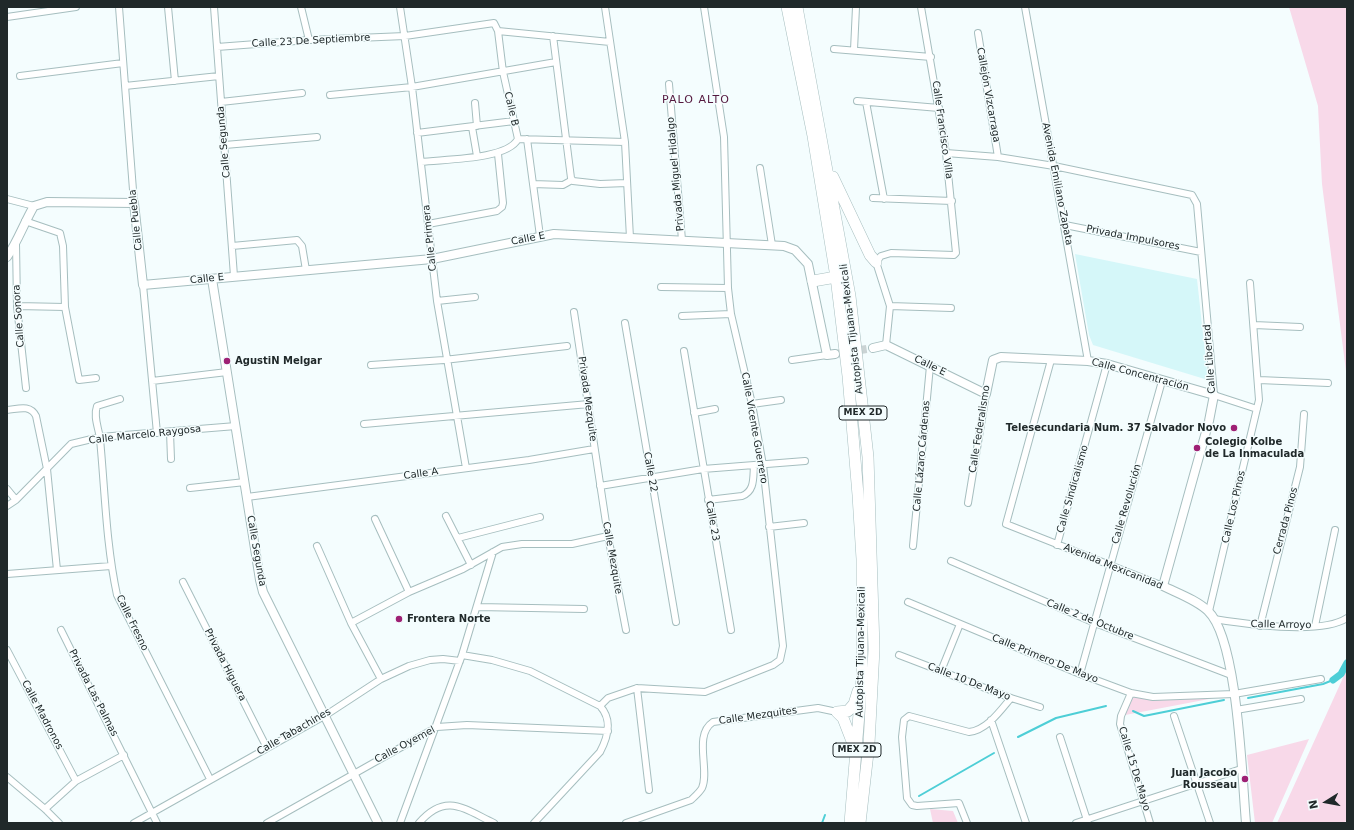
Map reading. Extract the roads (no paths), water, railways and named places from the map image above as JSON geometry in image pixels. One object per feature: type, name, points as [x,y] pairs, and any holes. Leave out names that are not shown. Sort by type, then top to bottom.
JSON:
[{"type":"highway","name":"Autopista Tijuana-Mexicali","points":[[787,7],[815,151],[836,277],[848,376],[858,495],[862,559],[862,678],[857,756],[849,823]]},
{"type":"highway","name":"Autopista Tijuana-Mexicali","points":[[797,7],[828,168],[850,296],[868,457],[874,649],[869,744],[861,819]]},
{"type":"highway","points":[[828,168],[870,255],[879,259]]},
{"type":"highway","points":[[813,280],[836,277]]},
{"type":"highway","points":[[837,712],[848,711],[854,704],[862,678]]},
{"type":"highway","points":[[837,712],[843,718],[852,737],[857,756]]},
{"type":"main road","points":[[7,257],[16,243],[25,221],[34,206],[47,202],[134,203]]},
{"type":"main road","name":"Calle Puebla","points":[[134,203],[143,285]]},
{"type":"main road","name":"Calle E","points":[[143,285],[432,259],[554,234],[772,245],[795,250],[808,264],[831,354]]},
{"type":"main road","name":"Calle Segunda","points":[[212,279],[263,592],[326,715],[378,823]]},
{"type":"main road","name":"Calle E","points":[[886,345],[986,394]]},
{"type":"main road","points":[[872,348],[886,345]]},
{"type":"main road","name":"Calle Concentración","points":[[996,358],[1088,361],[1107,364],[1214,395]]},
{"type":"main road","name":"Calle Federalismo","points":[[986,394],[993,360],[996,358]]},
{"type":"main road","name":"Calle Libertad","points":[[1163,586],[1209,421],[1214,395]]},
{"type":"main road","name":"Avenida Mexicanidad","points":[[1163,586],[1209,611],[1225,643],[1236,710],[1246,823]]},
{"type":"street","points":[[7,17],[76,7]]},
{"type":"street","name":"Calle Puebla","points":[[119,7],[134,203]]},
{"type":"street","points":[[168,7],[175,81]]},
{"type":"street","name":"Calle Segunda","points":[[214,7],[234,276]]},
{"type":"street","points":[[301,7],[308,40]]},
{"type":"street","name":"Calle Primera","points":[[400,7],[412,87],[437,301],[466,468]]},
{"type":"street","points":[[604,7],[625,142],[630,238]]},
{"type":"street","name":"Calle Vicente Guerrero","points":[[600,706],[608,698],[637,688],[705,692],[764,670],[780,660],[783,646],[763,465],[752,404],[731,314],[728,288],[724,137],[704,7]]},
{"type":"street","points":[[854,50],[856,7]]},
{"type":"street","name":"Calle Francisco Villa","points":[[879,259],[891,253],[955,255],[952,201],[946,153],[931,57],[921,7]]},
{"type":"street","name":"Avenida Emiliano Zapata","points":[[1025,7],[1088,361]]},
{"type":"street","name":"Calle 23 De Septiembre","points":[[217,48],[308,40],[405,36],[494,23]]},
{"type":"street","name":"Calle B","points":[[494,23],[498,31],[503,72],[518,139],[515,146],[498,154]]},
{"type":"street","points":[[498,31],[610,42]]},
{"type":"street","name":"Callejón Vizcarraga","points":[[978,34],[998,157]]},
{"type":"street","points":[[553,36],[572,180]]},
{"type":"street","points":[[834,49],[931,57]]},
{"type":"street","points":[[330,95],[412,87],[556,62]]},
{"type":"street","points":[[20,76],[123,63]]},
{"type":"street","points":[[125,86],[219,76]]},
{"type":"street","name":"Privada Miguel Hidalgo","points":[[669,84],[682,240]]},
{"type":"street","points":[[221,102],[302,93]]},
{"type":"street","points":[[857,102],[939,108]]},
{"type":"street","points":[[866,102],[884,199]]},
{"type":"street","points":[[475,103],[477,156]]},
{"type":"street","points":[[417,133],[475,127],[514,120]]},
{"type":"street","points":[[225,145],[317,137]]},
{"type":"street","points":[[518,139],[625,142]]},
{"type":"street","points":[[527,140],[540,236]]},
{"type":"street","points":[[946,153],[998,157],[1054,166]]},
{"type":"street","points":[[421,162],[498,154],[503,203],[502,208],[497,211],[428,224]]},
{"type":"street","name":"Calle Libertad","points":[[1054,166],[1187,193],[1195,198],[1197,204],[1214,395]]},
{"type":"street","points":[[760,168],[772,245]]},
{"type":"street","points":[[533,184],[563,185],[572,180],[600,184],[627,183]]},
{"type":"street","points":[[873,198],[952,201]]},
{"type":"street","points":[[7,199],[34,206]]},
{"type":"street","points":[[25,221],[60,233],[63,246],[65,307],[80,380],[96,378]]},
{"type":"street","name":"Privada Impulsores","points":[[1065,225],[1201,252]]},
{"type":"street","points":[[232,246],[297,240],[302,246],[306,270]]},
{"type":"street","name":"Calle Sonora","points":[[16,243],[16,306],[26,388]]},
{"type":"street","points":[[879,259],[890,306],[886,345]]},
{"type":"street","name":"Calle Los Pinos","points":[[1209,611],[1257,409],[1259,380],[1250,283]]},
{"type":"street","name":"Calle Puebla","points":[[143,285],[156,433]]},
{"type":"street","points":[[661,287],[728,288]]},
{"type":"street","points":[[437,301],[475,297]]},
{"type":"street","points":[[16,306],[65,307]]},
{"type":"street","points":[[890,306],[951,308]]},
{"type":"street","name":"Privada Mezquite","points":[[574,312],[600,486]]},
{"type":"street","points":[[682,316],[731,314]]},
{"type":"street","name":"Calle 22","points":[[625,323],[676,622]]},
{"type":"street","points":[[1254,325],[1300,327]]},
{"type":"street","points":[[370,365],[447,360],[567,346]]},
{"type":"street","name":"Calle 23","points":[[684,351],[731,630]]},
{"type":"street","points":[[792,360],[831,354]]},
{"type":"street","name":"Avenida Mexicanidad","points":[[1051,360],[1006,524],[1163,586]]},
{"type":"street","name":"Calle Sindicalismo","points":[[1057,545],[1107,364]]},
{"type":"street","name":"Calle Lázaro Cárdenas","points":[[913,546],[930,366]]},
{"type":"street","points":[[152,381],[227,372]]},
{"type":"street","points":[[1259,380],[1328,383]]},
{"type":"street","name":"Calle Revolución","points":[[1080,674],[1109,565],[1162,381]]},
{"type":"street","name":"Calle Federalismo","points":[[968,503],[986,394]]},
{"type":"street","name":"Calle Concentración","points":[[1214,395],[1257,409]]},
{"type":"street","name":"Calle Fresno","points":[[120,399],[96,406],[95,413],[100,437],[111,566],[117,595],[210,779]]},
{"type":"street","points":[[752,404],[781,400]]},
{"type":"street","points":[[364,424],[588,404]]},
{"type":"street","points":[[7,410],[24,408],[34,411],[36,416],[47,469],[57,570]]},
{"type":"street","points":[[694,413],[715,409]]},
{"type":"street","name":"Cerrada Pinos","points":[[1260,626],[1300,467],[1304,414]]},
{"type":"street","name":"Calle Marcelo Raygosa","points":[[7,506],[16,500],[71,444],[100,437],[236,426]]},
{"type":"street","points":[[170,432],[171,459]]},
{"type":"street","name":"Calle A","points":[[247,497],[466,468],[594,448]]},
{"type":"street","points":[[600,486],[704,469],[804,461]]},
{"type":"street","points":[[708,500],[742,496],[747,494],[752,486],[754,465]]},
{"type":"street","points":[[190,488],[245,482]]},
{"type":"street","name":"Calle Mezquite","points":[[600,486],[626,630]]},
{"type":"street","points":[[7,489],[16,500]]},
{"type":"street","points":[[446,516],[471,565]]},
{"type":"street","points":[[458,538],[540,517]]},
{"type":"street","points":[[376,519],[409,592]]},
{"type":"street","points":[[769,528],[804,523]]},
{"type":"street","points":[[1315,626],[1335,530]]},
{"type":"street","points":[[351,623],[409,592],[471,565],[502,547],[512,544],[572,544],[608,536]]},
{"type":"street","points":[[317,546],[351,623],[381,679]]},
{"type":"street","points":[[400,823],[437,727],[461,658],[478,607],[493,552]]},
{"type":"street","name":"Calle 2 de Octubre","points":[[951,561],[1095,622],[1231,675]]},
{"type":"street","points":[[7,574],[111,566]]},
{"type":"street","name":"Privada Higuera","points":[[183,582],[267,748]]},
{"type":"street","name":"Calle Primero De Mayo","points":[[908,602],[1080,674],[1131,693]]},
{"type":"street","points":[[478,607],[584,609]]},
{"type":"street","name":"Calle Arroyo","points":[[1214,619],[1260,626],[1315,626],[1334,624],[1347,618]]},
{"type":"street","points":[[941,671],[960,624]]},
{"type":"street","name":"Privada Las Palmas","points":[[61,630],[157,823]]},
{"type":"street","name":"Calle Madronos","points":[[7,650],[76,781]]},
{"type":"street","name":"Calle 10 De Mayo","points":[[898,655],[1011,698],[1040,707]]},
{"type":"street","name":"Calle Tabachines","points":[[134,823],[326,715],[381,679],[409,666],[430,660],[461,658],[492,660],[530,671],[600,706]]},
{"type":"street","points":[[1131,693],[1153,697],[1234,694],[1321,679]]},
{"type":"street","points":[[637,688],[649,790]]},
{"type":"street","name":"Calle 15 De Mayo","points":[[1131,693],[1121,716],[1120,724],[1150,823]]},
{"type":"street","points":[[967,823],[960,803],[917,806],[912,805],[907,798],[902,737],[906,717],[909,716],[969,732],[975,731],[991,720],[1011,698]]},
{"type":"street","points":[[1236,710],[1301,699]]},
{"type":"street","points":[[534,823],[600,752],[608,731],[608,718],[606,712],[600,706]]},
{"type":"street","name":"Calle Mezquites","points":[[626,823],[691,800],[697,795],[702,787],[704,735],[707,726],[713,722],[818,708],[837,712]]},
{"type":"street","points":[[1174,716],[1210,823]]},
{"type":"street","points":[[991,720],[1026,823]]},
{"type":"street","name":"Calle Oyemel","points":[[267,823],[353,772],[437,727],[467,725],[608,731]]},
{"type":"street","points":[[1060,737],[1087,821]]},
{"type":"street","points":[[45,808],[76,781],[124,755]]},
{"type":"street","points":[[1076,823],[1087,821],[1241,769]]},
{"type":"street","points":[[7,777],[45,808],[59,823]]},
{"type":"street","points":[[419,823],[434,809],[451,805],[460,806],[494,823]]},
{"type":"waterway","points":[[1333,680],[1341,674],[1347,663]]},
{"type":"waterway","points":[[1248,698],[1323,684],[1333,680]]},
{"type":"waterway","points":[[1133,711],[1144,716],[1224,700]]},
{"type":"waterway","points":[[1018,737],[1056,718],[1106,706]]},
{"type":"waterway","points":[[919,796],[994,753]]},
{"type":"waterway","points":[[822,823],[825,815]]},
{"type":"tunnel","points":[[835,354],[873,348]]},
{"type":"place","name":"AgustiN Melgar","points":[[227,361]]},
{"type":"place","name":"Telesecundaria Num. 37 Salvador Novo","points":[[1234,428]]},
{"type":"place","name":"Colegio Kolbe de La Inmaculada","points":[[1197,448]]},
{"type":"place","name":"Frontera Norte","points":[[399,619]]},
{"type":"place","name":"Juan Jacobo Rousseau","points":[[1245,779]]},
{"type":"district","name":"PALO ALTO","points":[[696,100]]}]
